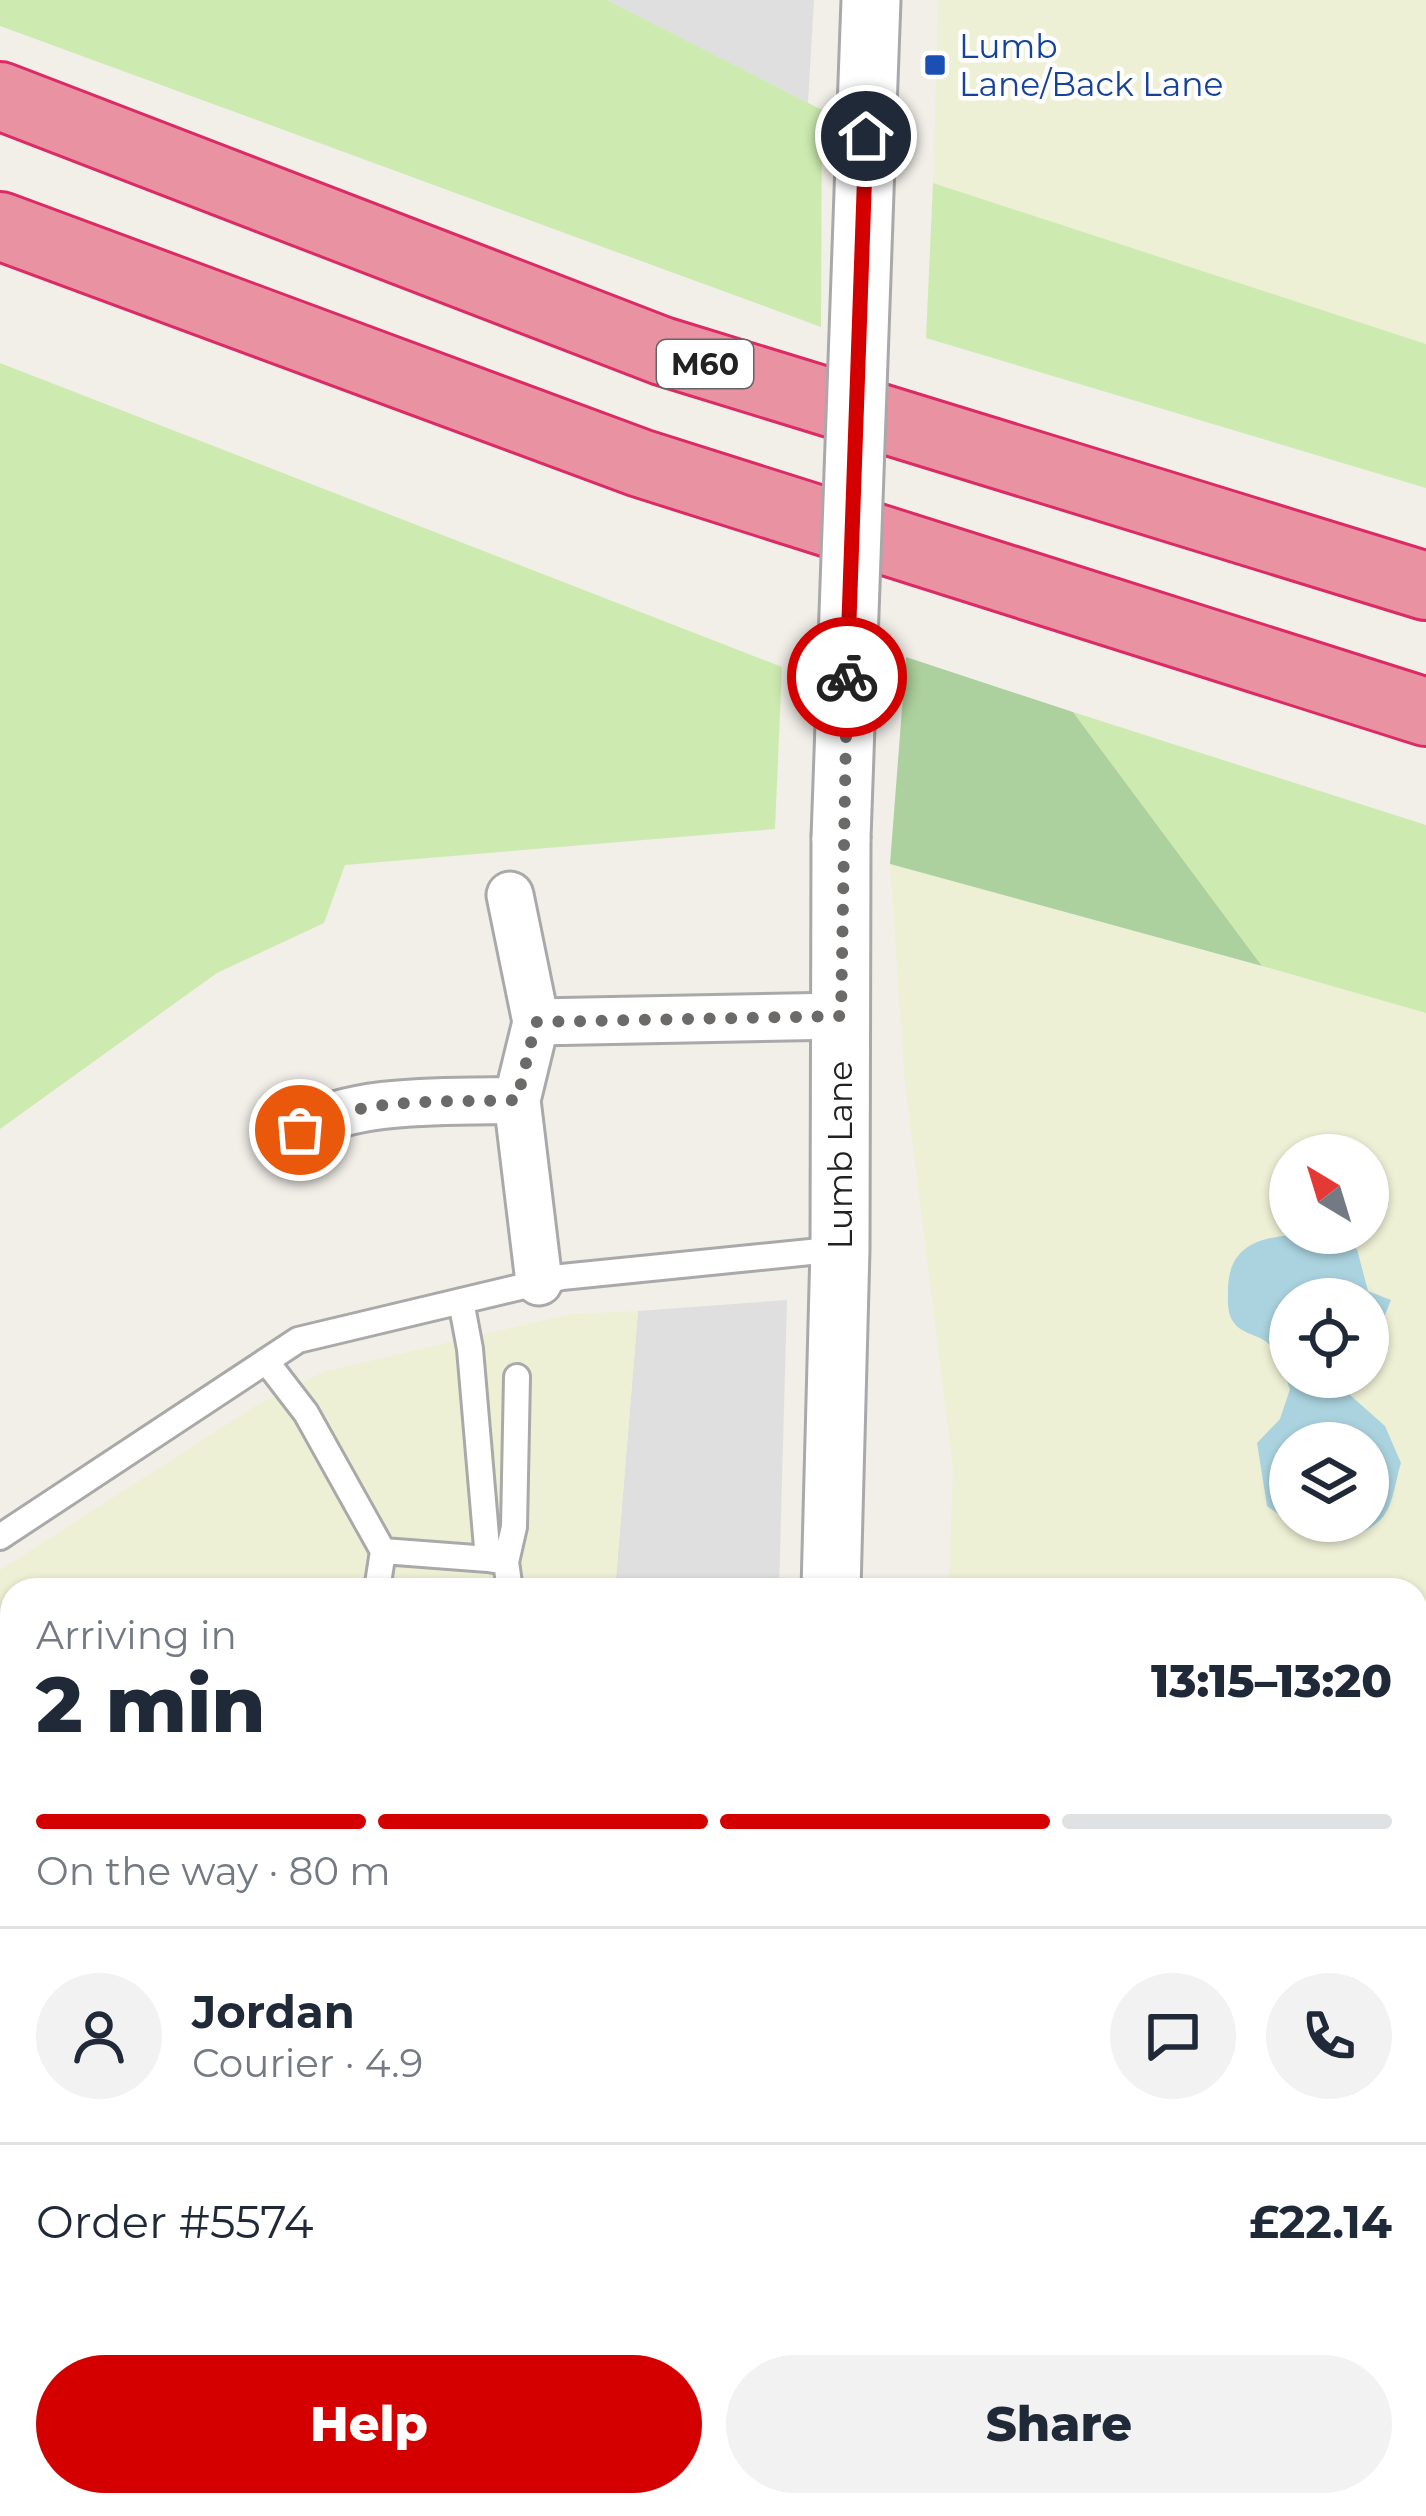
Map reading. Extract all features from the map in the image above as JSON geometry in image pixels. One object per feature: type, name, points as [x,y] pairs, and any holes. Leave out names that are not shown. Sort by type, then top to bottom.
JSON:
[{"type":"highway","name":"M60","points":[[0,97],[662,351],[1426,586]]},
{"type":"highway","points":[[0,226],[640,463],[1426,712]]},
{"type":"street","name":"Lumb Lane","points":[[831,1578],[840,1249],[841,838],[871,0]]},
{"type":"street","points":[[510,895],[536,1022],[517,1100],[539,1282]]},
{"type":"street","points":[[536,1022],[841,1016]]},
{"type":"street","points":[[300,1130],[327,1115],[389,1106],[517,1100]]},
{"type":"lane","points":[[0,1537],[298,1340],[539,1282],[840,1249]]},
{"type":"lane","points":[[461,1301],[497,1561],[505,1578]]},
{"type":"lane","points":[[266,1361],[306,1413],[383,1551],[379,1578]]},
{"type":"lane","points":[[497,1561],[514,1527],[517,1377]]},
{"type":"lane","points":[[383,1551],[497,1561]]},
{"type":"shaded area","points":[[607,0],[814,0],[808,103]]},
{"type":"shaded area","points":[[787,1300],[779,1578],[616,1578],[638,1311]]},
{"type":"green space","points":[[0,0],[607,0],[822,110],[821,327],[0,26]]},
{"type":"green space","points":[[938,0],[1426,0],[1426,344],[933,183]]},
{"type":"green space","points":[[933,183],[1426,344],[1426,488],[926,338]]},
{"type":"green space","points":[[0,363],[782,667],[775,829],[345,865],[324,923],[217,973],[0,1129]]},
{"type":"green space","points":[[906,657],[1073,712],[1262,966],[890,864]]},
{"type":"green space","points":[[1073,712],[1426,825],[1426,1013],[1262,966]]},
{"type":"green space","points":[[890,864],[1426,1012],[1426,1578],[948,1578],[953,1470],[904,1074]]},
{"type":"green space","points":[[638,1311],[616,1578],[0,1578],[0,1570],[255,1406],[323,1372],[570,1314]]},
{"type":"water","points":[[1269,1239],[1269,1254],[1358,1254],[1365,1278],[1269,1278],[1269,1344],[1239,1328],[1228,1308],[1230,1272],[1235,1260]]},
{"type":"water","points":[[1287,1398],[1353,1398],[1380,1422],[1277,1422]]},
{"type":"water","points":[[1269,1430],[1269,1507],[1267,1506],[1257,1443]]},
{"type":"water","points":[[1389,1435],[1401,1463],[1389,1506]]},
{"type":"way so far","points":[[300,1130],[327,1115],[389,1106],[517,1100],[536,1022],[841,1016],[847,677]]},
{"type":"place","name":"Lumb Lane/Back Lane","points":[[935,65]]},
{"type":"route","points":[[847,677],[866,136]]}]
